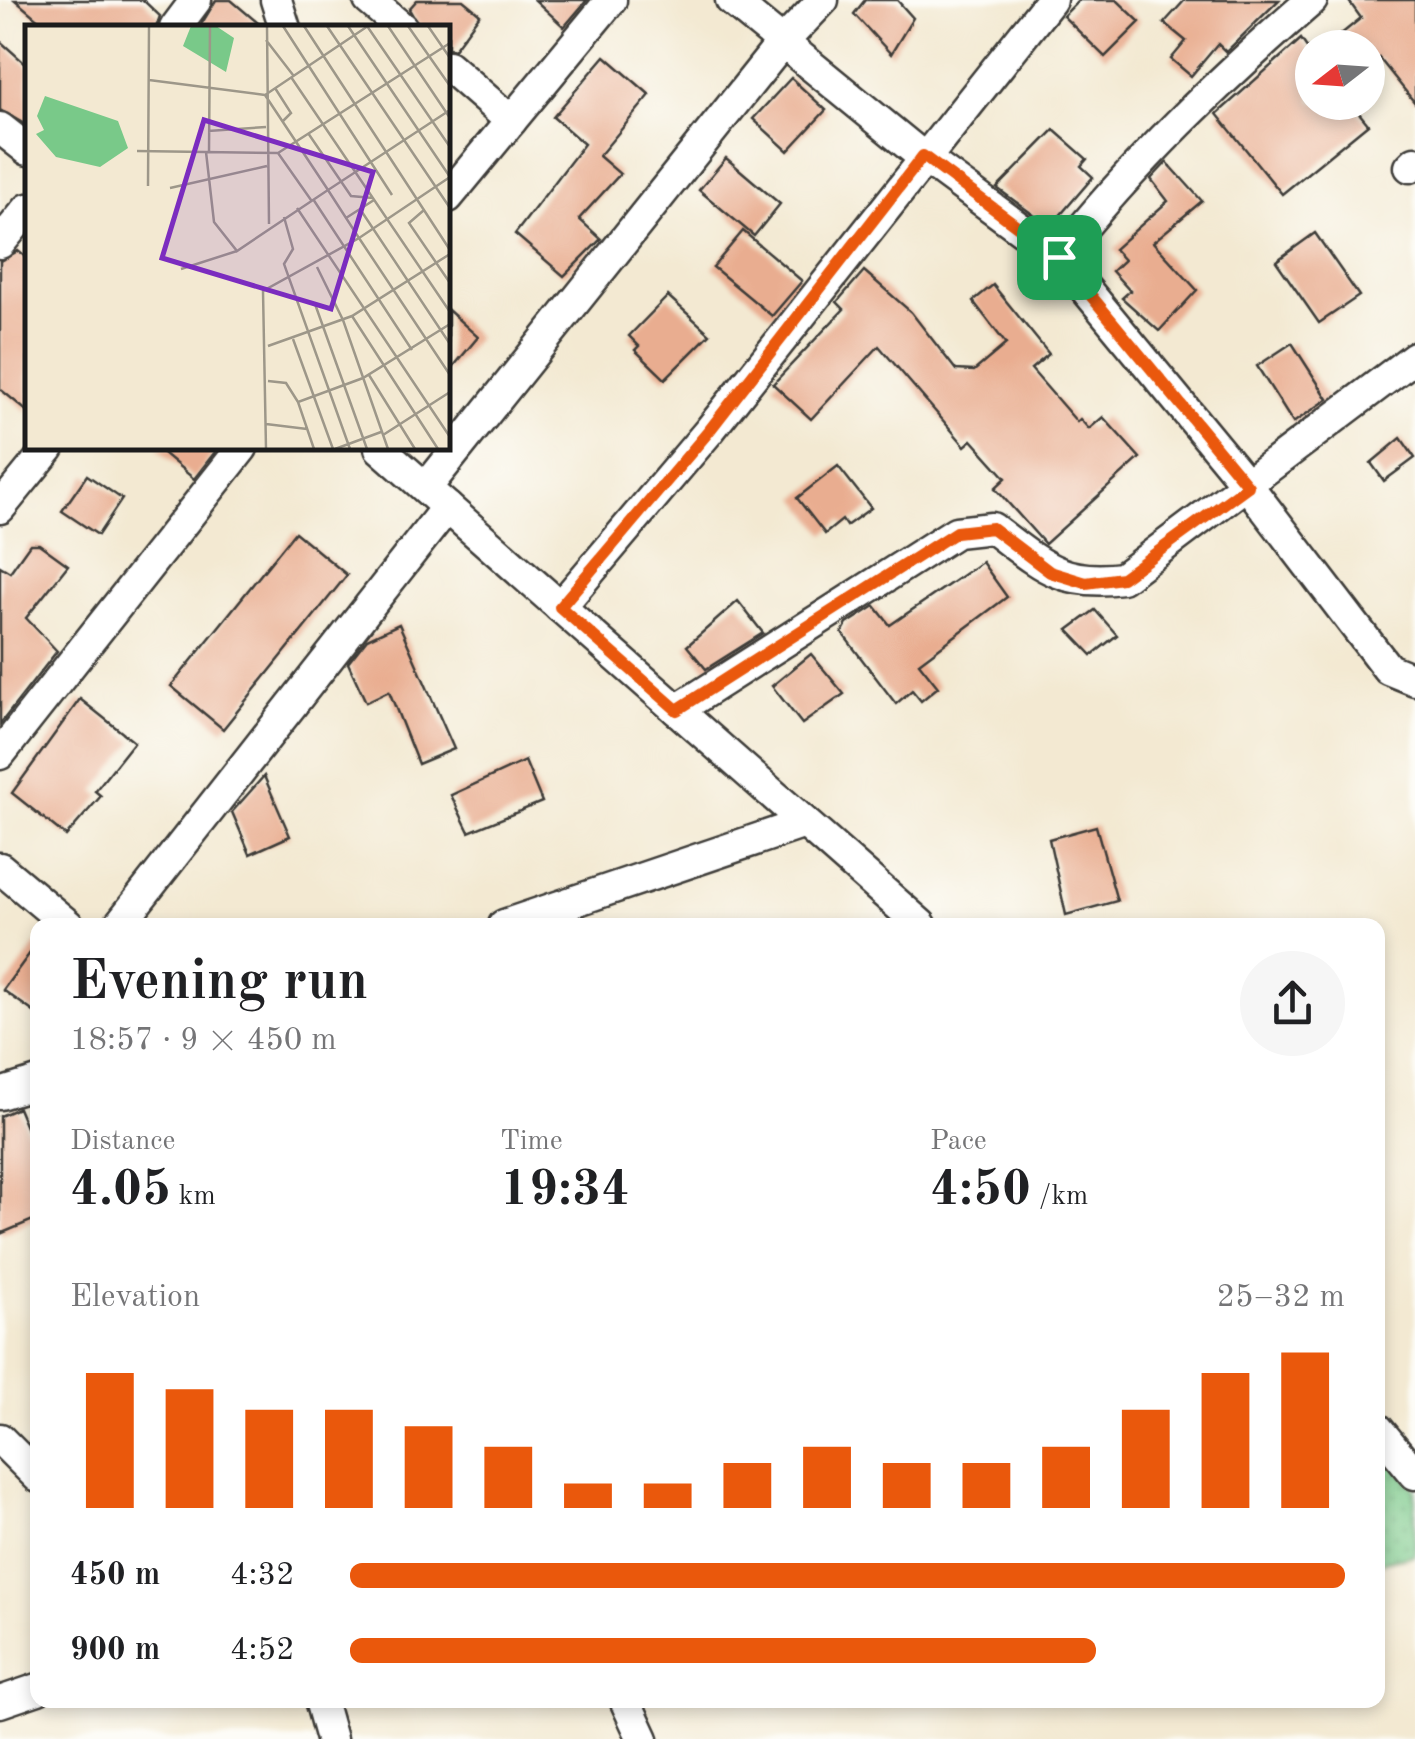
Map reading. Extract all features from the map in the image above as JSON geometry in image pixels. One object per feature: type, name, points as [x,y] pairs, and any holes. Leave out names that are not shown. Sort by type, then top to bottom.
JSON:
[{"type":"street","points":[[176,25],[196,0]]},
{"type":"street","points":[[276,0],[284,25]]},
{"type":"street","points":[[450,195],[611,0]]},
{"type":"street","points":[[731,0],[923,156],[1059,257],[1248,486],[1388,669],[1415,680]]},
{"type":"street","points":[[125,918],[436,498],[782,43],[822,0]]},
{"type":"street","points":[[560,607],[709,431],[923,156],[1052,0]]},
{"type":"street","points":[[1059,257],[1116,188],[1236,66],[1312,0]]},
{"type":"street","points":[[450,68],[511,120]]},
{"type":"street","points":[[0,128],[25,148]]},
{"type":"street","points":[[0,243],[25,214]]},
{"type":"street","points":[[677,710],[956,532],[992,528],[1050,572],[1086,583],[1122,578],[1415,357]]},
{"type":"street","points":[[0,508],[48,450]]},
{"type":"street","points":[[0,754],[240,450]]},
{"type":"street","points":[[382,450],[913,918]]},
{"type":"street","points":[[525,918],[805,824]]},
{"type":"street","points":[[0,868],[60,918]]},
{"type":"street","points":[[0,1094],[30,1085]]},
{"type":"street","points":[[1385,1438],[1415,1474]]},
{"type":"street","points":[[0,1439],[30,1469]]},
{"type":"street","points":[[0,1702],[30,1692]]},
{"type":"street","points":[[322,1708],[331,1739]]},
{"type":"street","points":[[629,1708],[643,1739]]},
{"type":"green space","points":[[1385,1452],[1415,1489],[1415,1555],[1385,1561]]},
{"type":"building","points":[[15,0],[143,0],[160,16],[157,25],[44,25]]},
{"type":"building","points":[[216,0],[231,0],[260,25],[201,25]]},
{"type":"building","points":[[417,0],[463,0],[480,14],[454,49],[450,48],[450,25],[418,25],[409,9]]},
{"type":"building","points":[[535,0],[587,0],[564,27]]},
{"type":"building","points":[[865,0],[897,0],[913,18],[891,54],[854,14]]},
{"type":"building","points":[[1079,0],[1117,0],[1140,22],[1105,57],[1063,16]]},
{"type":"building","points":[[1185,0],[1279,0],[1226,52],[1218,44],[1191,76],[1171,59],[1186,41],[1164,23]]},
{"type":"building","points":[[1348,0],[1415,0],[1415,103],[1385,66],[1385,30],[1346,30],[1361,18]]},
{"type":"building","points":[[0,41],[25,63],[25,124],[0,110]]},
{"type":"building","points":[[1295,44],[1295,120],[1365,120],[1368,124],[1282,194],[1217,114]]},
{"type":"building","points":[[605,56],[650,95],[599,156],[620,174],[579,219],[601,239],[564,276],[515,234],[584,144],[553,117]]},
{"type":"building","points":[[791,78],[826,110],[788,151],[753,119]]},
{"type":"building","points":[[1054,130],[1087,159],[1081,166],[1093,177],[1050,227],[997,188]]},
{"type":"building","points":[[726,158],[780,204],[754,236],[699,190]]},
{"type":"building","points":[[1167,162],[1202,201],[1153,242],[1197,290],[1159,331],[1122,298],[1130,291],[1112,271],[1124,260],[1114,249],[1168,201],[1151,179]]},
{"type":"building","points":[[743,231],[802,281],[772,316],[713,267]]},
{"type":"building","points":[[1315,233],[1359,296],[1319,323],[1276,261]]},
{"type":"building","points":[[18,251],[25,257],[25,410],[0,389],[0,261]]},
{"type":"building","points":[[864,271],[911,312],[956,370],[974,371],[1006,344],[973,301],[993,285],[1049,354],[1031,369],[1077,422],[1080,419],[1089,429],[1103,417],[1140,458],[1045,544],[995,488],[1006,478],[972,440],[965,446],[879,346],[811,419],[773,384],[844,309],[837,302]]},
{"type":"building","points":[[668,296],[710,334],[665,379],[635,350],[639,346],[629,336]]},
{"type":"building","points":[[450,312],[478,337],[450,371]]},
{"type":"building","points":[[1292,343],[1328,399],[1293,423],[1257,366]]},
{"type":"building","points":[[1401,438],[1415,458],[1384,481],[1371,463]]},
{"type":"building","points":[[159,450],[216,450],[194,479]]},
{"type":"building","points":[[838,466],[871,508],[846,526],[842,520],[825,534],[797,498]]},
{"type":"building","points":[[87,475],[122,499],[98,535],[62,511]]},
{"type":"building","points":[[295,532],[347,575],[223,729],[171,686]]},
{"type":"building","points":[[30,544],[39,544],[68,565],[26,618],[57,651],[0,724],[0,566],[10,572]]},
{"type":"building","points":[[982,562],[1007,597],[919,663],[938,687],[921,701],[912,690],[896,704],[842,633],[847,624],[875,606],[890,625]]},
{"type":"building","points":[[738,601],[763,633],[706,669],[687,646]]},
{"type":"building","points":[[1095,610],[1117,635],[1092,655],[1068,630]]},
{"type":"building","points":[[399,624],[454,749],[418,764],[389,691],[366,702],[348,663],[367,639]]},
{"type":"building","points":[[811,654],[844,694],[802,724],[772,686]]},
{"type":"building","points":[[80,699],[134,742],[95,791],[101,796],[66,836],[12,793]]},
{"type":"building","points":[[525,761],[542,802],[469,832],[451,795]]},
{"type":"building","points":[[264,776],[290,836],[250,854],[232,812]]},
{"type":"building","points":[[1096,826],[1117,901],[1066,915],[1049,839]]},
{"type":"building","points":[[30,953],[30,1009],[3,990]]},
{"type":"building","points":[[18,1108],[30,1137],[30,1221],[0,1234],[0,1116]]},
{"type":"route","points":[[923,156],[1059,257],[1248,486],[1122,578],[1086,583],[1050,572],[992,528],[956,532],[677,710],[560,607],[709,431],[923,156]]}]
